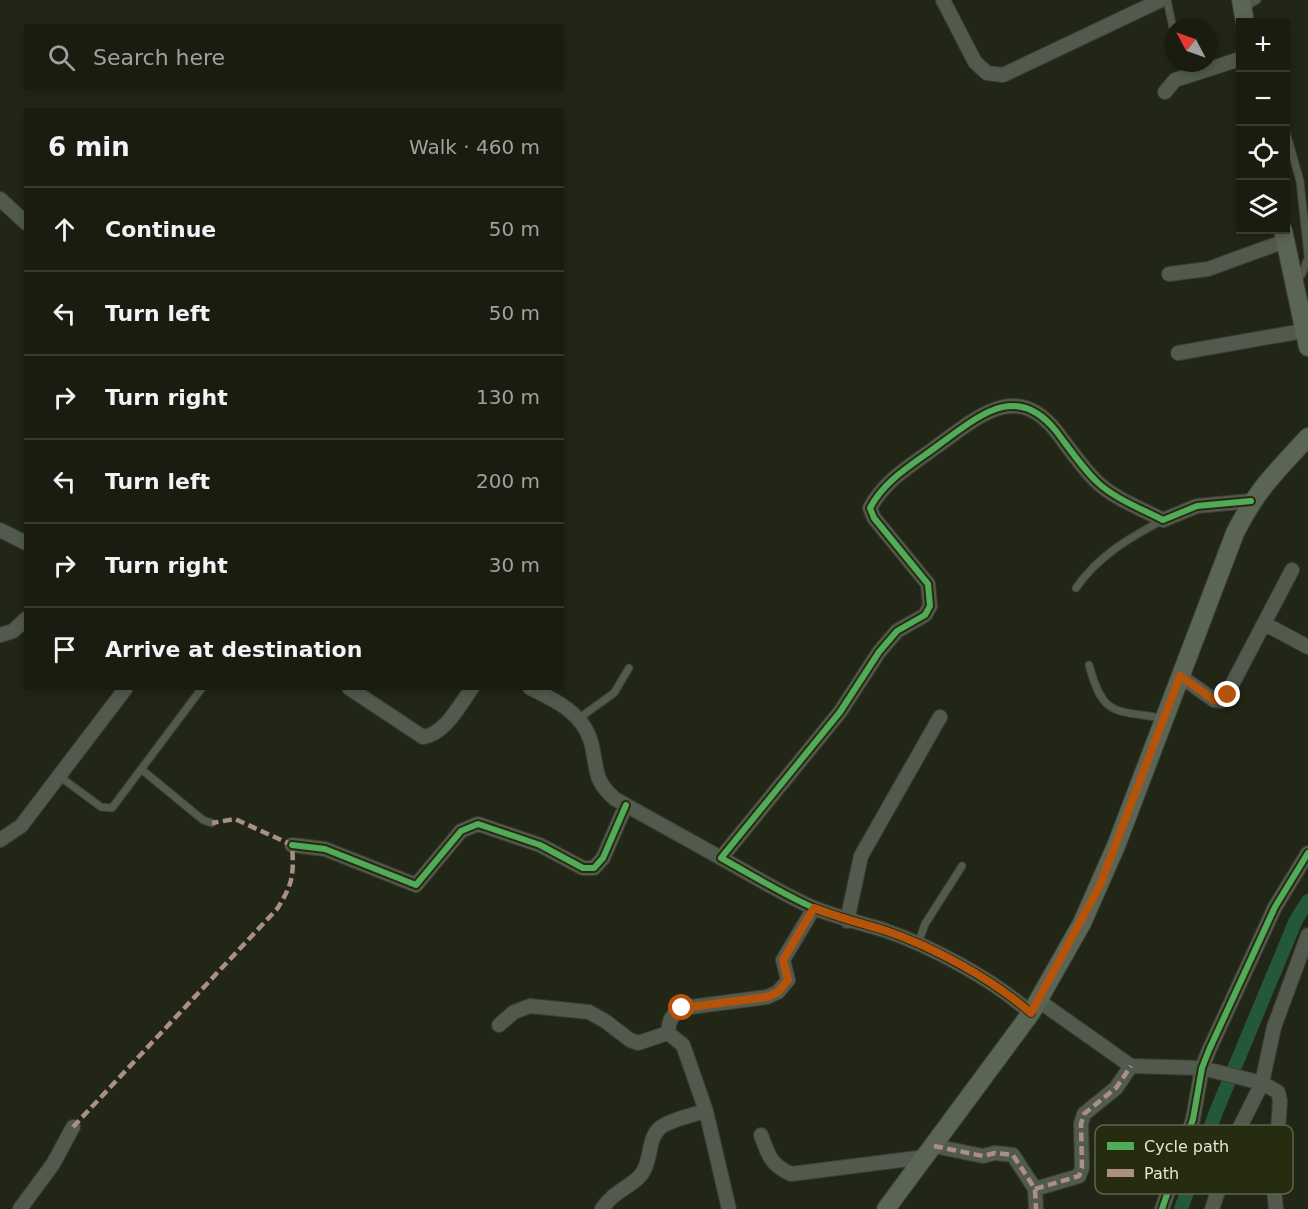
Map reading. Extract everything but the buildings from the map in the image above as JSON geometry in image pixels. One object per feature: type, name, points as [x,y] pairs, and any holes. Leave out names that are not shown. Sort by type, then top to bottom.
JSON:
[{"type":"main road","points":[[1284,235],[1306,339]]},
{"type":"main road","points":[[888,1208],[1035,1007],[1100,885],[1235,533],[1251,501],[1266,480],[1308,437]]},
{"type":"street","points":[[943,0],[975,62],[987,73],[1003,75],[1161,0]]},
{"type":"street","points":[[1165,92],[1175,80],[1236,60]]},
{"type":"street","points":[[2,206],[24,222]]},
{"type":"street","points":[[1169,274],[1208,269],[1284,235]]},
{"type":"street","points":[[1178,353],[1306,339]]},
{"type":"street","points":[[721,858],[822,735],[885,645],[897,631],[925,615],[930,606],[928,584],[874,518],[870,508],[884,486],[987,413],[1004,405],[1017,404],[1042,416],[1097,483],[1163,520],[1197,506],[1251,501]]},
{"type":"street","points":[[0,530],[24,542]]},
{"type":"street","points":[[1180,676],[1214,700],[1222,701],[1236,681],[1292,570]]},
{"type":"street","points":[[0,635],[14,631],[24,621]]},
{"type":"street","points":[[1265,624],[1308,647]]},
{"type":"street","points":[[0,840],[21,826],[124,690]]},
{"type":"street","points":[[352,690],[423,737],[431,736],[441,729],[470,690]]},
{"type":"street","points":[[534,690],[561,704],[578,719],[591,742],[598,780],[605,790],[626,805],[814,908],[847,921],[885,931],[917,945],[1035,1007],[1131,1066],[1208,1069],[1255,1081],[1278,1092],[1280,1101],[1278,1125]]},
{"type":"street","points":[[847,921],[861,856],[940,717]]},
{"type":"street","points":[[292,845],[326,849],[416,885],[461,831],[478,824],[540,845],[583,868],[594,868],[603,858],[626,805]]},
{"type":"street","points":[[1191,1125],[1208,1069],[1275,907],[1308,853]]},
{"type":"street","points":[[668,1033],[669,1021],[673,1014],[682,1008],[767,997],[778,992],[788,980],[783,960],[814,908]]},
{"type":"street","points":[[1240,1125],[1308,935]]},
{"type":"street","points":[[499,1025],[514,1012],[530,1006],[589,1012],[638,1043],[668,1033]]},
{"type":"street","points":[[668,1033],[683,1045],[706,1111],[729,1209]]},
{"type":"street","points":[[1035,1189],[1073,1180],[1079,1176],[1082,1168],[1081,1124],[1084,1114],[1116,1088],[1131,1066]]},
{"type":"street","points":[[602,1209],[617,1192],[639,1178],[647,1166],[654,1136],[662,1126],[706,1111]]},
{"type":"street","points":[[20,1209],[53,1164],[73,1127]]},
{"type":"street","points":[[761,1135],[769,1159],[777,1168],[791,1174],[930,1152],[1013,1155],[1019,1160],[1022,1171],[1035,1189],[1036,1209]]},
{"type":"street","points":[[1162,1209],[1167,1194]]},
{"type":"street","points":[[1212,1209],[1217,1194]]},
{"type":"street","points":[[1275,1194],[1276,1209]]},
{"type":"lane","points":[[1167,0],[1171,18]]},
{"type":"lane","points":[[1290,146],[1300,181],[1308,256],[1296,286]]},
{"type":"lane","points":[[1076,588],[1087,572],[1110,552],[1163,520]]},
{"type":"lane","points":[[1089,665],[1098,695],[1112,709],[1165,718]]},
{"type":"lane","points":[[578,719],[601,705],[614,693],[629,668]]},
{"type":"lane","points":[[59,776],[101,807],[108,809],[114,805],[200,690]]},
{"type":"lane","points":[[141,769],[203,820],[212,823]]},
{"type":"lane","points":[[917,945],[924,924],[962,866]]},
{"type":"waterway","points":[[1211,1125],[1296,920],[1308,901]]},
{"type":"waterway","points":[[1181,1209],[1186,1194]]},
{"type":"marked path","points":[[73,1127],[277,909],[286,893],[292,872],[292,845],[235,819],[212,823]]},
{"type":"marked path","points":[[1035,1189],[1079,1176],[1082,1168],[1081,1124],[1084,1114],[1116,1088],[1131,1066]]},
{"type":"marked path","points":[[934,1146],[983,1156],[995,1153],[1013,1155],[1035,1189],[1036,1209]]},
{"type":"cycle path","points":[[1031,1013],[980,976],[942,955],[884,930],[814,908],[721,858],[840,712],[879,652],[897,631],[925,615],[930,606],[928,584],[874,518],[870,508],[892,480],[955,433],[984,414],[998,408],[1013,406],[1027,408],[1041,416],[1103,487],[1119,498],[1163,520],[1197,506],[1251,501]]},
{"type":"cycle path","points":[[292,845],[325,849],[416,885],[461,831],[478,824],[540,845],[583,868],[594,868],[603,858],[626,805]]},
{"type":"cycle path","points":[[1191,1125],[1202,1068],[1209,1050],[1275,907],[1308,853]]},
{"type":"cycle path","points":[[1162,1209],[1167,1194]]},
{"type":"route","points":[[682,1008],[767,997],[778,992],[788,980],[783,960],[814,908],[847,921],[885,931],[940,955],[1008,993],[1031,1013],[1082,923],[1100,885],[1180,676],[1218,702],[1228,695]]}]
